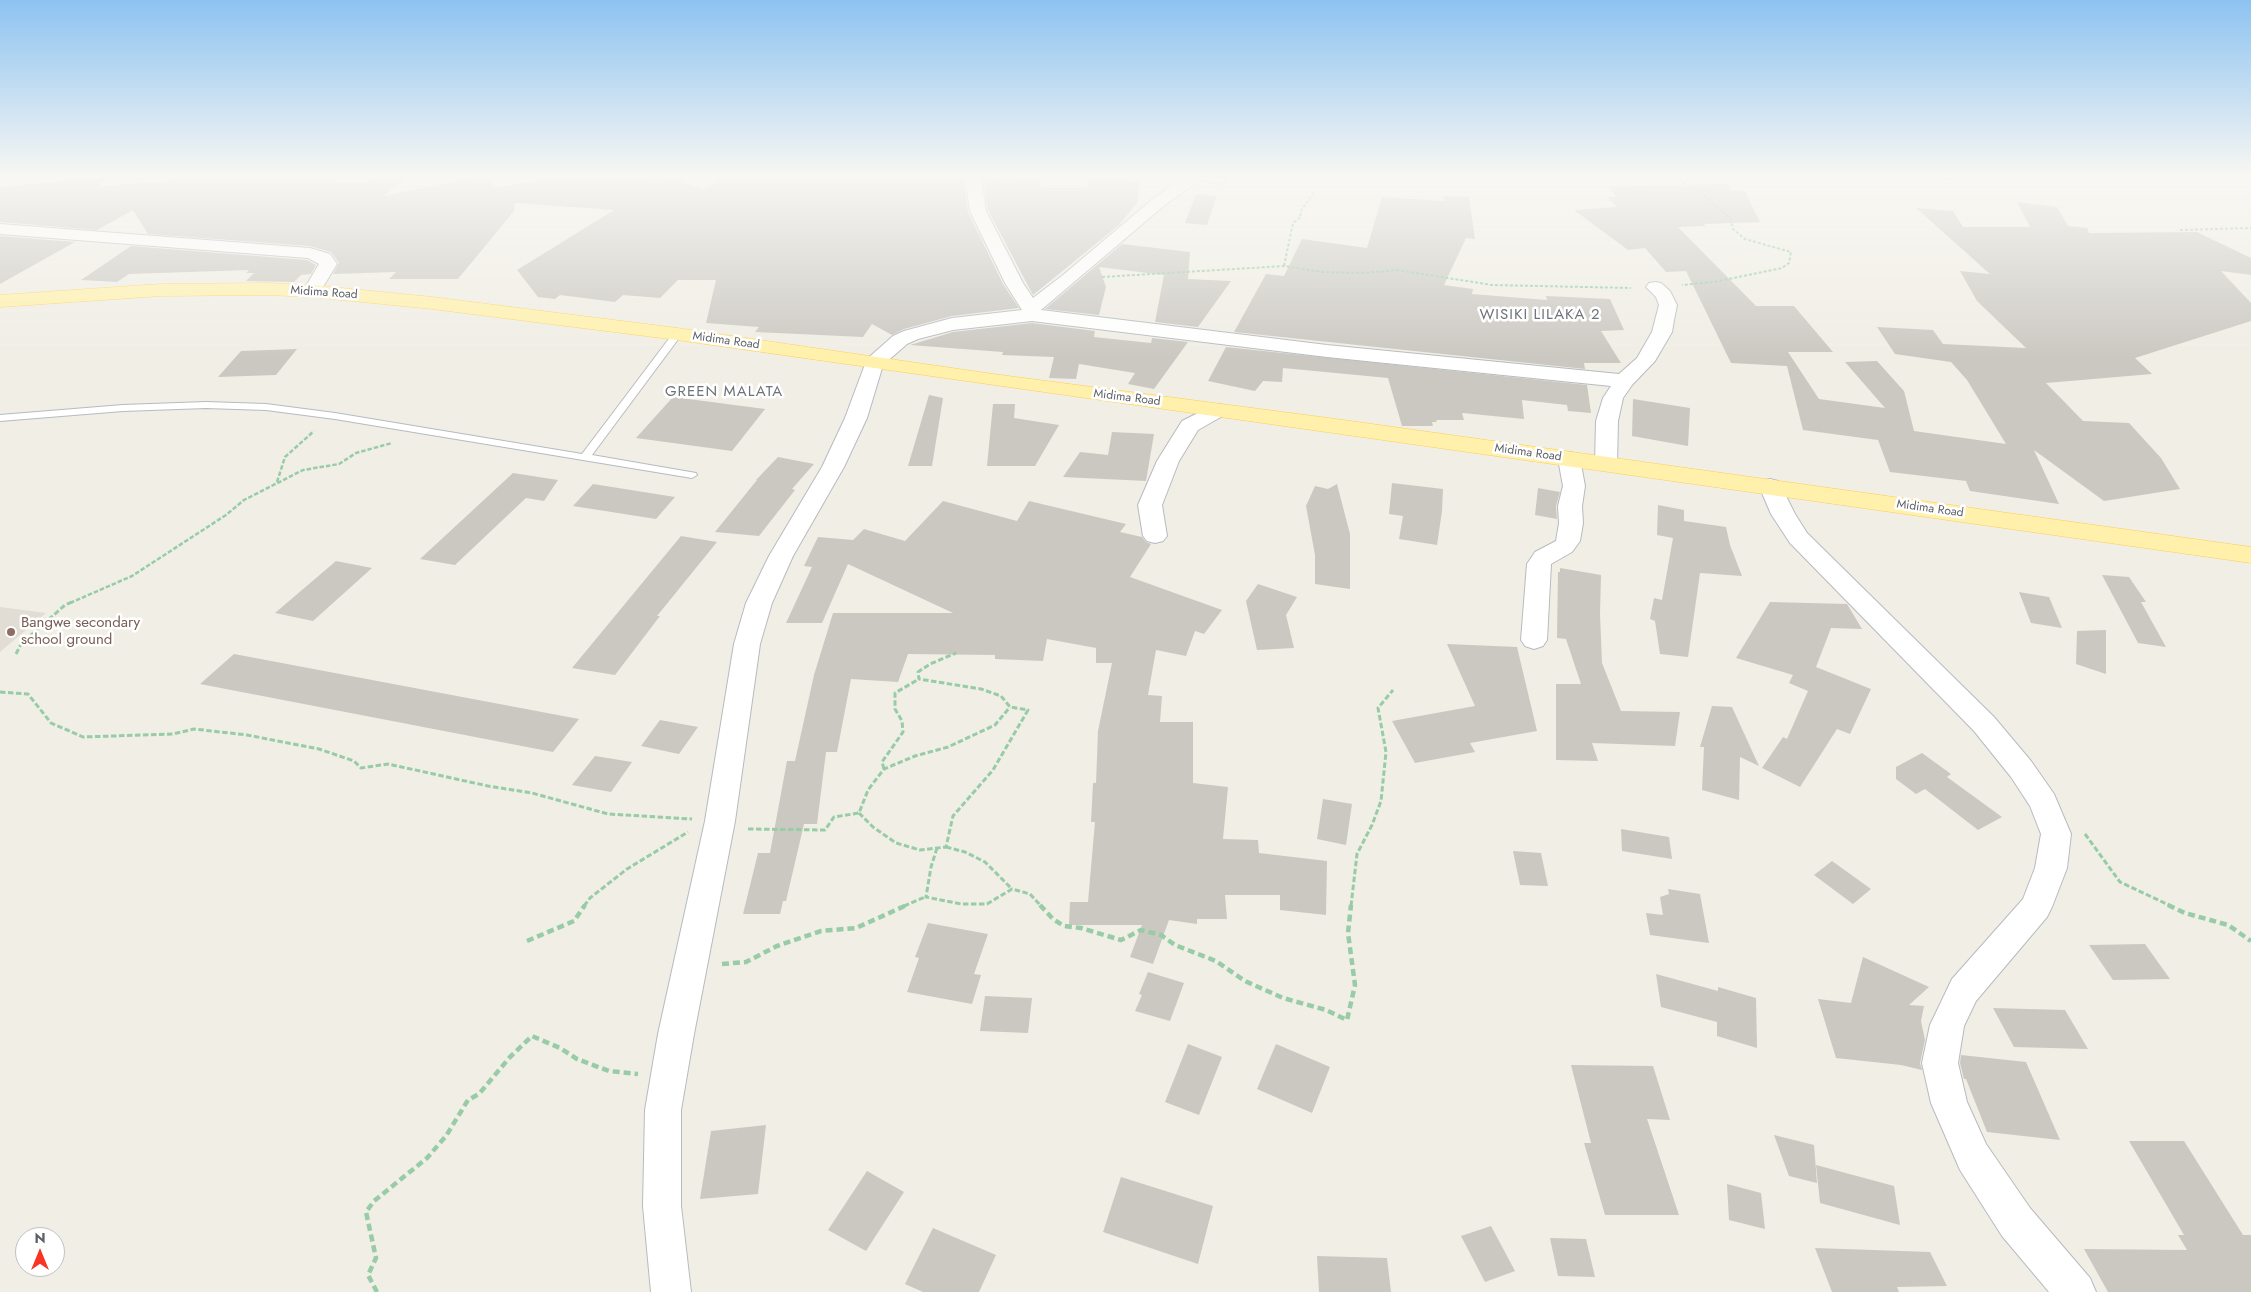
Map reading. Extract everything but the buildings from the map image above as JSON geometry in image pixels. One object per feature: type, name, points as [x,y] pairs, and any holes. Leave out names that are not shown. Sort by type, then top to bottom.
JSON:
[{"type":"main road","name":"Midima Road","points":[[0,301],[161,290],[312,291],[432,303],[677,334],[2251,555]]},
{"type":"street","points":[[107,237],[310,253],[324,258],[328,264],[312,291]]},
{"type":"street","points":[[991,237],[1014,283],[1031,311]]},
{"type":"street","points":[[1031,311],[1118,237]]},
{"type":"street","points":[[1606,464],[1607,421],[1613,398],[1624,381],[1645,361],[1662,332],[1668,305],[1664,295],[1655,287]]},
{"type":"street","points":[[671,1292],[662,1206],[663,1110],[687,977],[720,821],[748,644],[759,603],[782,556],[844,444],[856,418],[874,363],[900,340],[910,335],[952,324],[1031,311],[1326,351],[1624,381]]},
{"type":"street","points":[[1155,536],[1150,505],[1168,461],[1190,426],[1219,410]]},
{"type":"street","points":[[1534,640],[1539,564],[1544,557],[1564,547],[1568,541],[1571,523],[1570,506],[1574,486],[1569,459]]},
{"type":"street","points":[[1770,486],[1783,514],[1798,538],[1948,686],[1990,732],[2020,769],[2043,802],[2056,834],[2052,868],[2036,907],[1964,990],[1947,1025],[1940,1063],[1949,1104],[1973,1157],[2016,1222],[2076,1292]]},
{"type":"lane","points":[[585,457],[677,334]]},
{"type":"lane","points":[[0,418],[123,408],[206,405],[266,407],[335,416],[692,475]]},
{"type":"path","points":[[1284,266],[1290,237]]},
{"type":"path","points":[[1069,279],[1284,266],[1323,272],[1363,273],[1397,270],[1492,285],[1634,288],[1714,282],[1782,268],[1789,263],[1791,252],[1745,240],[1742,237]]},
{"type":"path","points":[[277,482],[281,466],[292,448],[335,416]]},
{"type":"path","points":[[16,654],[21,644],[65,605],[132,576],[226,516],[244,500],[303,470],[339,464],[356,453],[384,447],[420,430]]},
{"type":"path","points":[[918,679],[918,672],[930,664],[956,653]]},
{"type":"path","points":[[884,769],[882,762],[903,732],[902,721],[895,709],[895,693],[918,679],[981,689],[1001,696],[1010,707],[1028,710],[993,770],[953,816],[946,847]]},
{"type":"path","points":[[859,813],[873,827],[896,842],[920,850],[946,847],[965,852],[985,862],[1012,889],[1030,894],[1053,919],[1064,926],[1082,928],[1121,940],[1141,930],[1161,936],[1174,946],[1216,961],[1246,980],[1275,994],[1326,1010],[1347,1020],[1355,985],[1348,932],[1357,854],[1372,825],[1381,801],[1386,752],[1378,708],[1393,690]]},
{"type":"path","points":[[0,692],[28,694],[51,722],[83,737],[173,734],[194,730],[246,735],[319,749],[354,761],[361,768],[388,764],[488,786],[532,793],[608,814],[720,821],[732,829],[825,830],[834,816],[859,813]]},
{"type":"path","points":[[859,813],[868,790],[884,769],[915,756],[948,747],[995,725],[1010,707]]},
{"type":"path","points":[[526,942],[574,921],[590,898],[627,869],[682,834],[720,821]]},
{"type":"path","points":[[2081,830],[2120,882],[2185,913],[2228,925],[2251,941]]},
{"type":"path","points":[[926,897],[931,867],[937,848]]},
{"type":"path","points":[[687,977],[714,965],[746,962],[777,946],[821,930],[856,928],[926,897],[961,904],[987,904],[1012,889]]},
{"type":"path","points":[[377,1292],[368,1275],[376,1258],[366,1212],[374,1201],[427,1158],[446,1136],[468,1100],[479,1094],[510,1057],[532,1036],[560,1048],[577,1059],[608,1071],[668,1079]]},
{"type":"shaded area","name":"Bangwe secondary school ground","points":[[0,607],[46,613],[0,652]]},
{"type":"place","name":"Bangwe secondary school ground","points":[[11,632]]},
{"type":"district","name":"WISIKI LILAKA 2","points":[[1540,315]]},
{"type":"district","name":"GREEN MALATA","points":[[724,392]]}]
